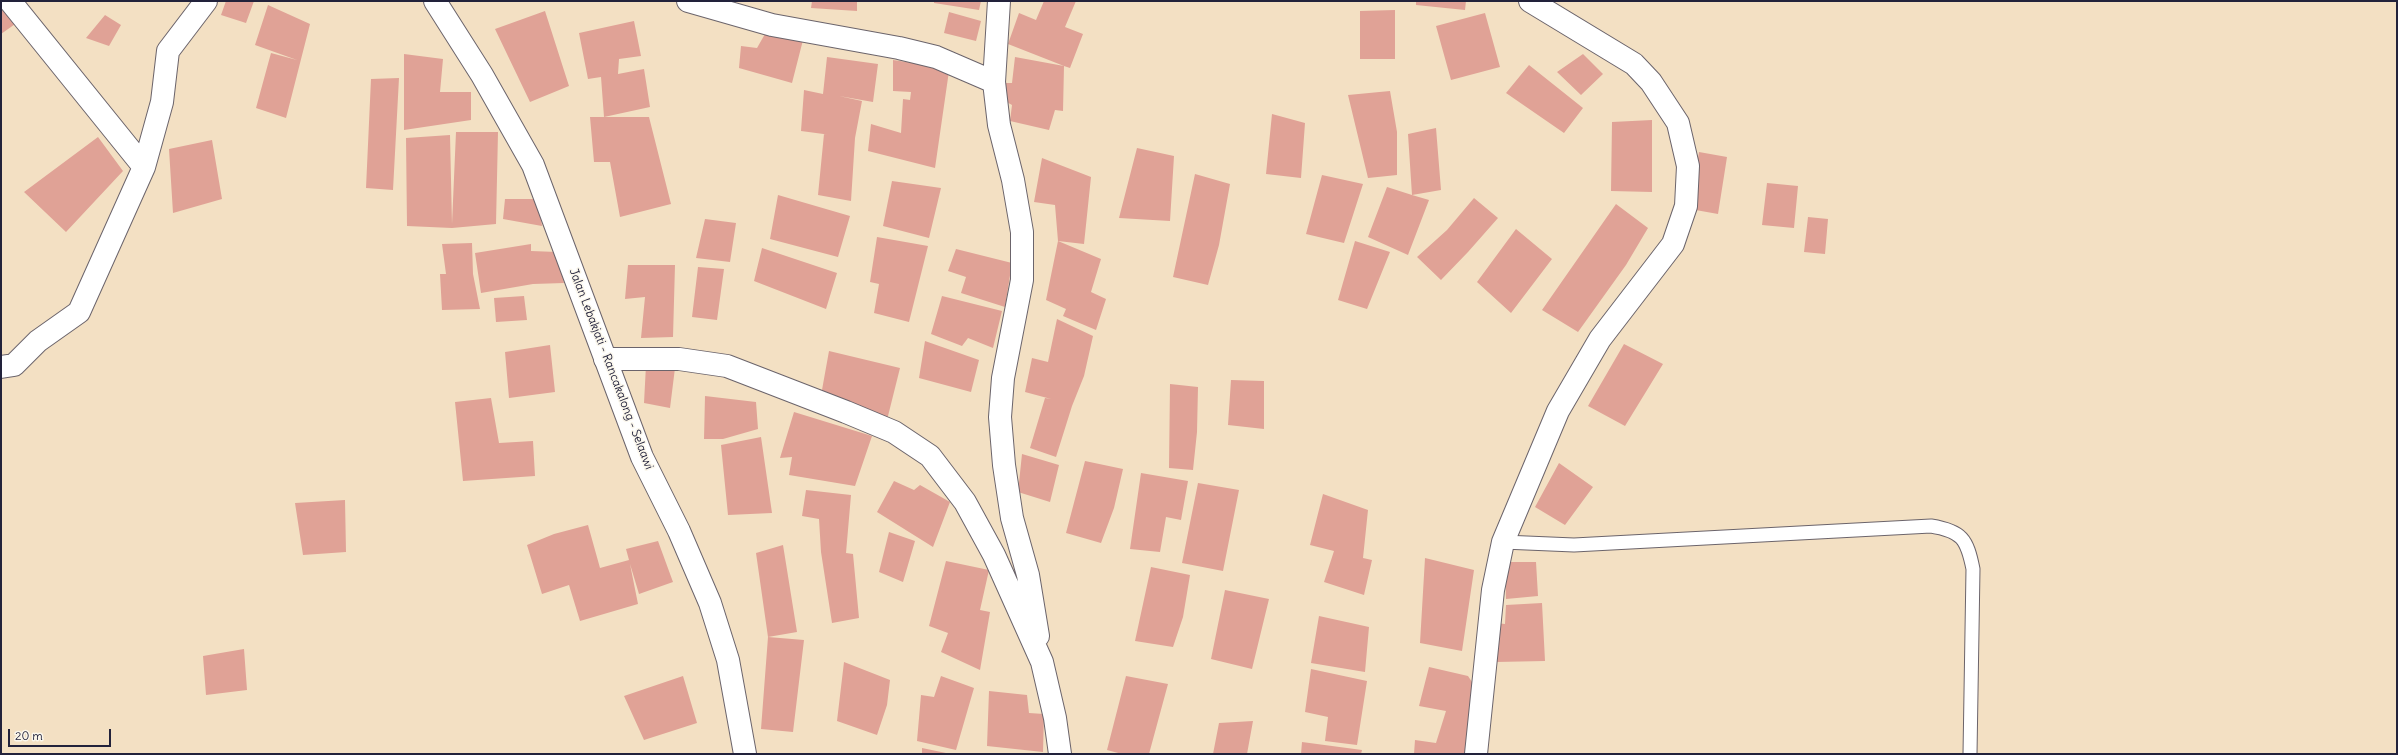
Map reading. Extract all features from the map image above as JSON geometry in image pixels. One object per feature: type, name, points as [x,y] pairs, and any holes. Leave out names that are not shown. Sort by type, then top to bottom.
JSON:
[{"type":"street","points":[[10,1],[144,167]]},
{"type":"street","points":[[1,367],[14,364],[38,342],[79,312],[144,167],[162,102],[168,50],[206,1]]},
{"type":"street","name":"Jalan Lebakjati - Rancakalong - Selaawi","points":[[435,1],[482,75],[533,165],[642,457],[679,531],[710,602],[728,660],[745,754]]},
{"type":"street","points":[[688,1],[772,25],[899,48],[936,57],[994,82]]},
{"type":"street","points":[[999,1],[994,82],[998,125],[1013,180],[1022,232],[1022,280],[1003,378],[1000,418],[1004,465],[1012,518],[1028,575],[1042,662],[1055,718],[1060,754]]},
{"type":"street","points":[[1476,754],[1493,590],[1502,542],[1558,411],[1600,339],[1673,244],[1686,206],[1688,166],[1678,123],[1651,82],[1634,64],[1530,1]]},
{"type":"street","points":[[605,359],[679,359],[727,366],[894,432],[930,456],[965,502],[994,555],[1042,662]]},
{"type":"lane","points":[[1502,542],[1574,545],[1931,526],[1949,529],[1962,538],[1969,552],[1973,569],[1970,754]]},
{"type":"building","points":[[1,1],[18,22],[1,34]]},
{"type":"building","points":[[226,1],[254,1],[246,23],[221,15]]},
{"type":"building","points":[[812,1],[857,1],[857,11],[811,8]]},
{"type":"building","points":[[934,1],[981,1],[979,10],[934,3]]},
{"type":"building","points":[[1044,1],[1076,1],[1065,27],[1083,34],[1070,68],[1008,44],[1019,13],[1036,20]]},
{"type":"building","points":[[1416,1],[1466,1],[1465,10],[1416,5]]},
{"type":"building","points":[[268,5],[310,24],[286,118],[256,108],[271,53],[297,60],[255,45]]},
{"type":"building","points":[[1395,10],[1395,59],[1360,59],[1360,11]]},
{"type":"building","points":[[545,11],[569,86],[530,102],[495,29]]},
{"type":"building","points":[[949,12],[981,21],[976,41],[944,33]]},
{"type":"building","points":[[1485,13],[1500,67],[1451,80],[1436,26]]},
{"type":"building","points":[[105,15],[121,25],[109,46],[86,38]]},
{"type":"building","points":[[634,21],[641,56],[619,59],[618,74],[644,69],[650,107],[604,117],[601,77],[588,79],[579,33]]},
{"type":"building","points":[[765,34],[803,40],[792,83],[739,68],[741,46],[757,48]]},
{"type":"building","points":[[404,54],[443,59],[440,92],[471,92],[471,120],[404,130]]},
{"type":"building","points":[[1583,54],[1603,74],[1581,95],[1557,72]]},
{"type":"building","points":[[827,57],[878,64],[873,102],[839,96],[862,101],[855,138],[851,201],[818,195],[824,134],[801,131],[804,90],[823,94]]},
{"type":"building","points":[[1015,57],[1064,66],[1063,111],[1055,110],[1049,130],[1010,121],[1012,105],[1005,101],[1004,83],[1012,83]]},
{"type":"building","points":[[893,60],[926,65],[949,71],[935,168],[868,151],[871,124],[901,133],[903,99],[910,100],[911,92],[893,91]]},
{"type":"building","points":[[1529,65],[1583,108],[1564,133],[1506,93]]},
{"type":"building","points":[[399,78],[393,190],[366,188],[371,79]]},
{"type":"building","points":[[1390,91],[1397,132],[1397,175],[1368,178],[1348,95]]},
{"type":"building","points":[[1272,114],[1305,123],[1301,178],[1266,174]]},
{"type":"building","points":[[590,117],[649,117],[671,204],[620,217],[610,162],[594,162]]},
{"type":"building","points":[[1652,120],[1652,192],[1611,191],[1612,122]]},
{"type":"building","points":[[1436,128],[1441,190],[1412,195],[1408,134]]},
{"type":"building","points":[[456,132],[498,132],[496,224],[452,228],[407,226],[406,138],[450,135],[452,224]]},
{"type":"building","points":[[98,137],[123,171],[66,232],[24,192]]},
{"type":"building","points":[[212,140],[222,199],[173,213],[169,149]]},
{"type":"building","points":[[1137,148],[1174,156],[1170,221],[1119,218]]},
{"type":"building","points":[[1699,152],[1727,157],[1718,214],[1690,209]]},
{"type":"building","points":[[1042,158],[1091,177],[1084,244],[1058,241],[1055,205],[1034,202]]},
{"type":"building","points":[[1195,174],[1230,184],[1219,245],[1208,285],[1173,277]]},
{"type":"building","points":[[1322,175],[1363,184],[1344,243],[1306,234]]},
{"type":"building","points":[[892,181],[941,188],[929,238],[883,226]]},
{"type":"building","points":[[1767,183],[1798,186],[1794,228],[1762,225]]},
{"type":"building","points":[[1387,187],[1429,200],[1408,255],[1368,237]]},
{"type":"building","points":[[778,195],[850,216],[838,257],[770,239]]},
{"type":"building","points":[[1474,198],[1498,218],[1441,280],[1417,257],[1447,230]]},
{"type":"building","points":[[505,199],[538,199],[542,226],[503,219]]},
{"type":"building","points":[[1616,204],[1648,228],[1626,265],[1578,332],[1542,310]]},
{"type":"building","points":[[1808,217],[1828,219],[1825,254],[1804,252]]},
{"type":"building","points":[[705,219],[736,223],[730,262],[696,258]]},
{"type":"building","points":[[1516,229],[1552,259],[1511,313],[1477,282]]},
{"type":"building","points":[[877,237],[928,246],[909,322],[874,313],[879,284],[870,282]]},
{"type":"building","points":[[1058,241],[1101,259],[1091,292],[1106,299],[1096,330],[1063,316],[1066,309],[1046,300]]},
{"type":"building","points":[[1355,241],[1390,252],[1367,309],[1338,300]]},
{"type":"building","points":[[472,243],[473,274],[480,309],[442,310],[440,274],[446,274],[442,244]]},
{"type":"building","points":[[531,244],[531,251],[557,252],[564,283],[533,284],[481,293],[475,253]]},
{"type":"building","points":[[762,248],[837,273],[826,309],[754,281]]},
{"type":"building","points":[[956,249],[1012,263],[1005,307],[961,293],[966,277],[948,271]]},
{"type":"building","points":[[628,265],[675,265],[673,337],[641,338],[645,297],[625,299]]},
{"type":"building","points":[[698,267],[724,269],[717,320],[692,317]]},
{"type":"building","points":[[524,296],[527,320],[496,322],[494,298]]},
{"type":"building","points":[[942,296],[1002,311],[993,348],[968,338],[962,346],[931,334]]},
{"type":"building","points":[[1057,319],[1093,336],[1084,376],[1072,406],[1056,457],[1030,448],[1045,398],[1051,399],[1025,392],[1032,358],[1048,362]]},
{"type":"building","points":[[925,341],[979,360],[971,392],[919,378]]},
{"type":"building","points":[[1624,344],[1663,364],[1625,426],[1588,406]]},
{"type":"building","points":[[550,345],[555,392],[509,398],[505,352]]},
{"type":"building","points":[[829,351],[900,368],[887,420],[820,401]]},
{"type":"building","points":[[646,365],[675,368],[670,408],[644,403]]},
{"type":"building","points":[[1231,380],[1264,381],[1264,429],[1228,425]]},
{"type":"building","points":[[1170,384],[1198,387],[1197,432],[1193,470],[1169,468]]},
{"type":"building","points":[[705,396],[756,402],[758,429],[723,439],[704,439]]},
{"type":"building","points":[[491,398],[499,443],[533,441],[535,476],[463,481],[455,402]]},
{"type":"building","points":[[794,412],[872,436],[855,486],[789,475],[792,457],[780,458]]},
{"type":"building","points":[[761,437],[772,513],[728,515],[721,445]]},
{"type":"building","points":[[1022,454],[1059,465],[1050,502],[1018,492]]},
{"type":"building","points":[[1085,461],[1123,469],[1114,508],[1101,543],[1066,533]]},
{"type":"building","points":[[1559,463],[1593,487],[1565,525],[1535,507]]},
{"type":"building","points":[[1141,473],[1188,481],[1181,520],[1166,517],[1160,552],[1130,549]]},
{"type":"building","points":[[894,481],[914,490],[920,485],[950,502],[933,547],[877,512]]},
{"type":"building","points":[[1198,483],[1239,490],[1223,571],[1182,563]]},
{"type":"building","points":[[806,490],[851,495],[846,553],[853,554],[859,618],[832,623],[821,552],[819,519],[802,516]]},
{"type":"building","points":[[1323,494],[1368,510],[1363,558],[1372,560],[1364,595],[1324,582],[1334,551],[1310,545]]},
{"type":"building","points":[[345,500],[346,552],[303,555],[295,503]]},
{"type":"building","points":[[588,525],[600,568],[629,560],[626,549],[658,541],[673,582],[639,594],[630,564],[638,604],[580,621],[569,585],[542,594],[527,545],[554,534]]},
{"type":"building","points":[[889,532],[915,541],[903,582],[879,572]]},
{"type":"building","points":[[783,545],[797,632],[768,637],[756,553]]},
{"type":"building","points":[[1425,558],[1474,570],[1462,651],[1420,643]]},
{"type":"building","points":[[946,561],[989,570],[980,610],[990,612],[980,670],[941,652],[948,633],[929,626]]},
{"type":"building","points":[[1505,562],[1536,562],[1538,596],[1506,599]]},
{"type":"building","points":[[1151,567],[1190,575],[1183,617],[1173,647],[1135,641]]},
{"type":"building","points":[[1225,590],[1269,599],[1252,669],[1211,659]]},
{"type":"building","points":[[1542,603],[1545,661],[1496,662],[1496,623],[1505,624],[1506,605]]},
{"type":"building","points":[[1319,616],[1369,627],[1365,672],[1311,663]]},
{"type":"building","points":[[768,637],[804,640],[793,732],[761,729]]},
{"type":"building","points":[[244,649],[247,690],[206,695],[203,656]]},
{"type":"building","points":[[844,662],[890,680],[887,705],[877,735],[837,721]]},
{"type":"building","points":[[1429,667],[1468,676],[1474,685],[1467,754],[1414,754],[1415,740],[1436,743],[1446,711],[1419,706]]},
{"type":"building","points":[[1311,669],[1367,681],[1357,745],[1325,741],[1328,717],[1305,712]]},
{"type":"building","points":[[683,676],[697,723],[644,740],[624,696]]},
{"type":"building","points":[[941,676],[974,688],[956,750],[917,741],[921,695],[934,697]]},
{"type":"building","points":[[1126,676],[1168,684],[1149,754],[1122,754],[1107,750]]},
{"type":"building","points":[[989,691],[1027,695],[1029,713],[1044,714],[1043,752],[987,746]]},
{"type":"building","points":[[1253,721],[1247,754],[1213,754],[1219,723]]},
{"type":"building","points":[[1302,742],[1362,750],[1361,754],[1301,754]]},
{"type":"building","points":[[922,748],[946,753],[946,754],[922,754]]}]
